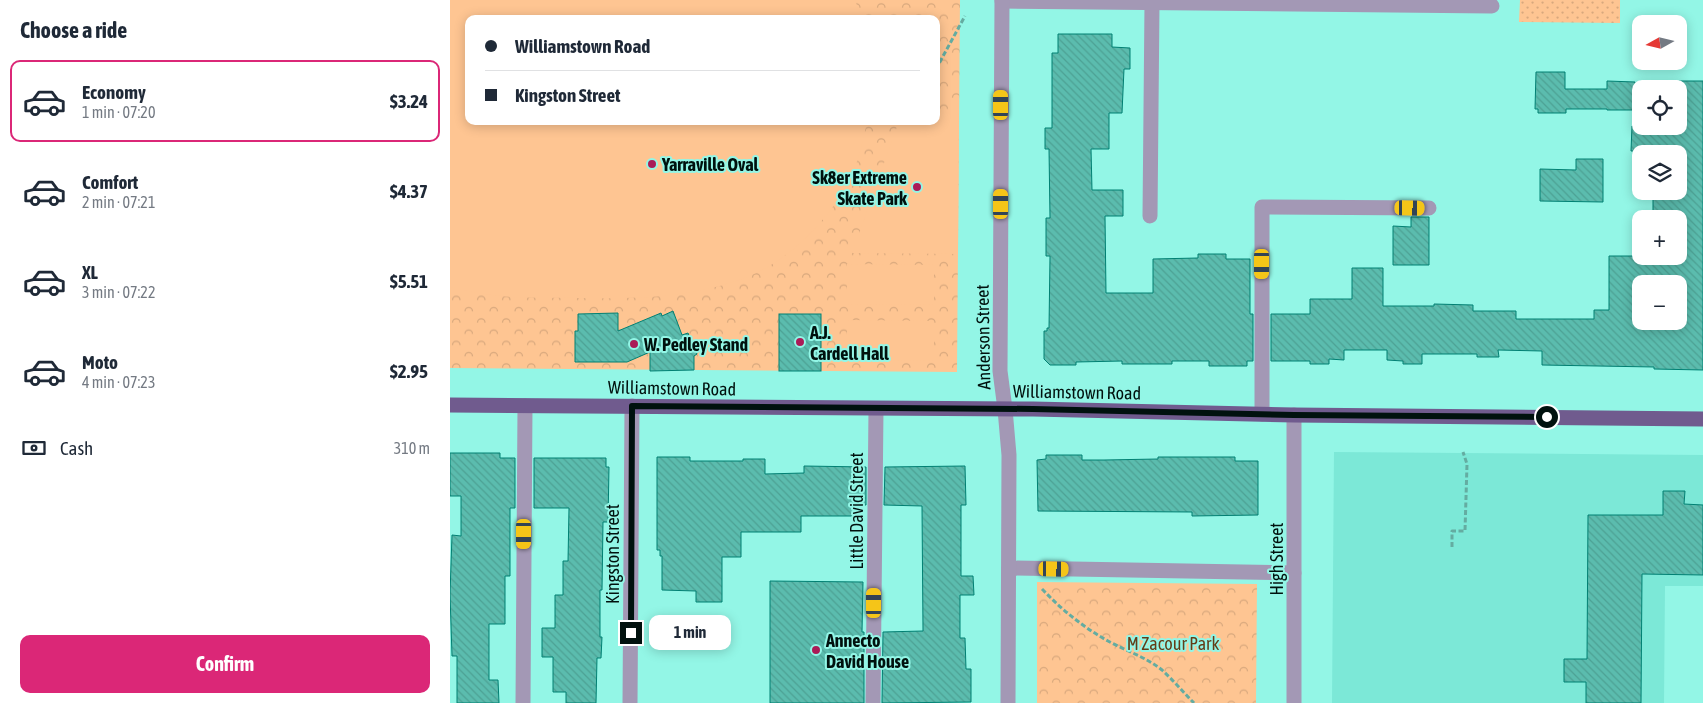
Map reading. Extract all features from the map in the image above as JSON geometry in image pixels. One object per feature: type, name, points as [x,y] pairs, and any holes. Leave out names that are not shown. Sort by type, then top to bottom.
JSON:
[{"type":"main road","name":"Williamstown Road","points":[[450,405],[1005,409],[1294,415],[1703,419]]},
{"type":"street","points":[[1002,1],[1262,2],[1492,6]]},
{"type":"street","name":"Anderson Street","points":[[1002,1],[1000,371],[1009,445],[1008,703]]},
{"type":"street","points":[[1150,216],[1152,3]]},
{"type":"street","points":[[1262,414],[1262,207],[1429,208]]},
{"type":"street","points":[[523,703],[526,406]]},
{"type":"street","name":"Kingston Street","points":[[630,703],[632,406]]},
{"type":"street","name":"Little David Street","points":[[873,703],[876,409]]},
{"type":"street","name":"High Street","points":[[1294,415],[1294,703]]},
{"type":"street","points":[[1009,568],[1294,573]]},
{"type":"path","points":[[940,62],[965,16]]},
{"type":"path","points":[[1452,547],[1452,531],[1465,531],[1466,464],[1463,452]]},
{"type":"path","points":[[1040,588],[1079,624],[1109,642],[1139,655],[1161,670],[1194,703]]},
{"type":"shaded area","points":[[1334,452],[1703,455],[1703,586],[1665,586],[1664,703],[1332,703]]},
{"type":"green space","points":[[450,0],[960,0],[957,372],[450,368]]},
{"type":"green space","name":"Yarraville Oval","points":[[450,0],[855,0],[861,15],[465,15],[465,125],[866,125],[860,153],[852,176],[829,212],[792,250],[763,270],[747,277],[727,284],[685,293],[621,298],[513,297],[450,287]]},
{"type":"green space","points":[[1520,0],[1620,0],[1620,23],[1519,22]]},
{"type":"green space","name":"Sk8er Extreme Skate Park","points":[[940,112],[959,112],[958,254],[852,253],[898,125],[940,125]]},
{"type":"green space","points":[[847,264],[934,265],[934,305],[847,304]]},
{"type":"green space","points":[[847,320],[934,321],[934,361],[847,360]]},
{"type":"green space","name":"M Zacour Park","points":[[1037,582],[1257,584],[1256,703],[1037,703]]},
{"type":"building","points":[[1058,34],[1112,34],[1112,47],[1130,48],[1130,69],[1124,69],[1122,113],[1109,113],[1109,149],[1091,149],[1092,190],[1123,190],[1123,216],[1105,216],[1106,293],[1153,293],[1153,259],[1198,258],[1198,254],[1226,254],[1226,259],[1250,259],[1250,314],[1253,314],[1253,361],[1247,361],[1247,366],[1209,366],[1209,361],[1172,361],[1172,364],[1122,364],[1122,361],[1076,362],[1076,365],[1050,365],[1044,359],[1044,331],[1047,331],[1047,328],[1049,328],[1050,256],[1046,256],[1046,218],[1050,218],[1049,149],[1045,149],[1045,128],[1052,128],[1052,53],[1058,53]]},
{"type":"building","points":[[1536,72],[1565,72],[1565,89],[1607,89],[1607,81],[1632,82],[1632,110],[1566,109],[1566,113],[1538,113],[1538,109],[1535,109]]},
{"type":"building","points":[[1687,81],[1703,81],[1703,370],[1542,365],[1542,351],[1498,350],[1499,357],[1477,357],[1477,354],[1422,354],[1422,364],[1403,364],[1403,361],[1387,360],[1387,350],[1344,350],[1344,360],[1329,359],[1329,364],[1310,364],[1310,361],[1271,361],[1271,314],[1310,314],[1310,299],[1352,299],[1352,268],[1383,268],[1383,306],[1473,305],[1473,311],[1516,311],[1516,319],[1594,319],[1594,310],[1609,310],[1609,256],[1632,256],[1632,265],[1687,265],[1687,210],[1653,210],[1653,200],[1687,200],[1687,145],[1632,145],[1631,151],[1632,126],[1632,135],[1687,135]]},
{"type":"building","points":[[1576,159],[1603,159],[1603,202],[1540,201],[1540,169],[1576,170]]},
{"type":"building","points":[[1411,217],[1429,217],[1429,265],[1393,265],[1393,226],[1411,227]]},
{"type":"building","name":"W. Pedley Stand","points":[[673,311],[682,335],[688,333],[697,354],[694,356],[694,370],[650,371],[650,352],[627,362],[575,362],[575,331],[578,331],[578,314],[618,313],[618,331],[661,313],[662,316]]},
{"type":"building","name":"A.J. Cardell Hall","points":[[779,314],[821,314],[821,371],[779,371]]},
{"type":"building","points":[[450,453],[500,453],[500,458],[515,458],[515,508],[510,508],[510,576],[505,576],[505,624],[489,624],[489,680],[498,680],[499,703],[457,703],[457,656],[452,656],[450,594],[452,535],[461,536],[461,496],[450,496]]},
{"type":"building","points":[[1046,455],[1082,455],[1082,460],[1158,459],[1158,457],[1235,457],[1235,461],[1258,461],[1258,515],[1192,516],[1192,512],[1038,511],[1037,460],[1046,459]]},
{"type":"building","points":[[657,457],[690,457],[690,461],[765,459],[765,474],[804,473],[804,466],[866,467],[866,505],[861,505],[861,516],[801,516],[801,532],[741,532],[741,557],[722,557],[722,602],[696,602],[696,591],[662,590],[662,556],[660,556],[660,550],[657,550]]},
{"type":"building","points":[[534,458],[606,458],[606,467],[609,467],[608,522],[603,522],[602,590],[600,590],[600,637],[602,637],[601,658],[597,658],[596,703],[566,703],[566,692],[553,692],[553,657],[542,657],[542,628],[555,628],[555,595],[563,595],[563,561],[568,561],[569,508],[534,508]]},
{"type":"building","points":[[965,466],[966,505],[961,505],[961,576],[973,576],[974,595],[960,595],[960,638],[965,638],[966,669],[971,669],[971,702],[882,703],[883,632],[923,631],[922,506],[884,505],[885,467]]},
{"type":"building","points":[[1663,491],[1685,491],[1684,504],[1703,505],[1703,575],[1642,574],[1641,703],[1586,703],[1586,682],[1564,682],[1564,659],[1587,659],[1588,515],[1663,515]]},
{"type":"building","name":"Annecto David House","points":[[770,581],[863,582],[864,703],[770,703]]},
{"type":"place","name":"Yarraville Oval","points":[[652,164]]},
{"type":"place","name":"Sk8er Extreme Skate Park","points":[[917,187]]},
{"type":"place","name":"A.J. Cardell Hall","points":[[800,342]]},
{"type":"place","name":"W. Pedley Stand","points":[[634,344]]},
{"type":"place","name":"Annecto David House","points":[[816,650]]},
{"type":"route","points":[[631,633],[632,406],[964,410],[1033,409],[1294,415],[1547,417]]}]
